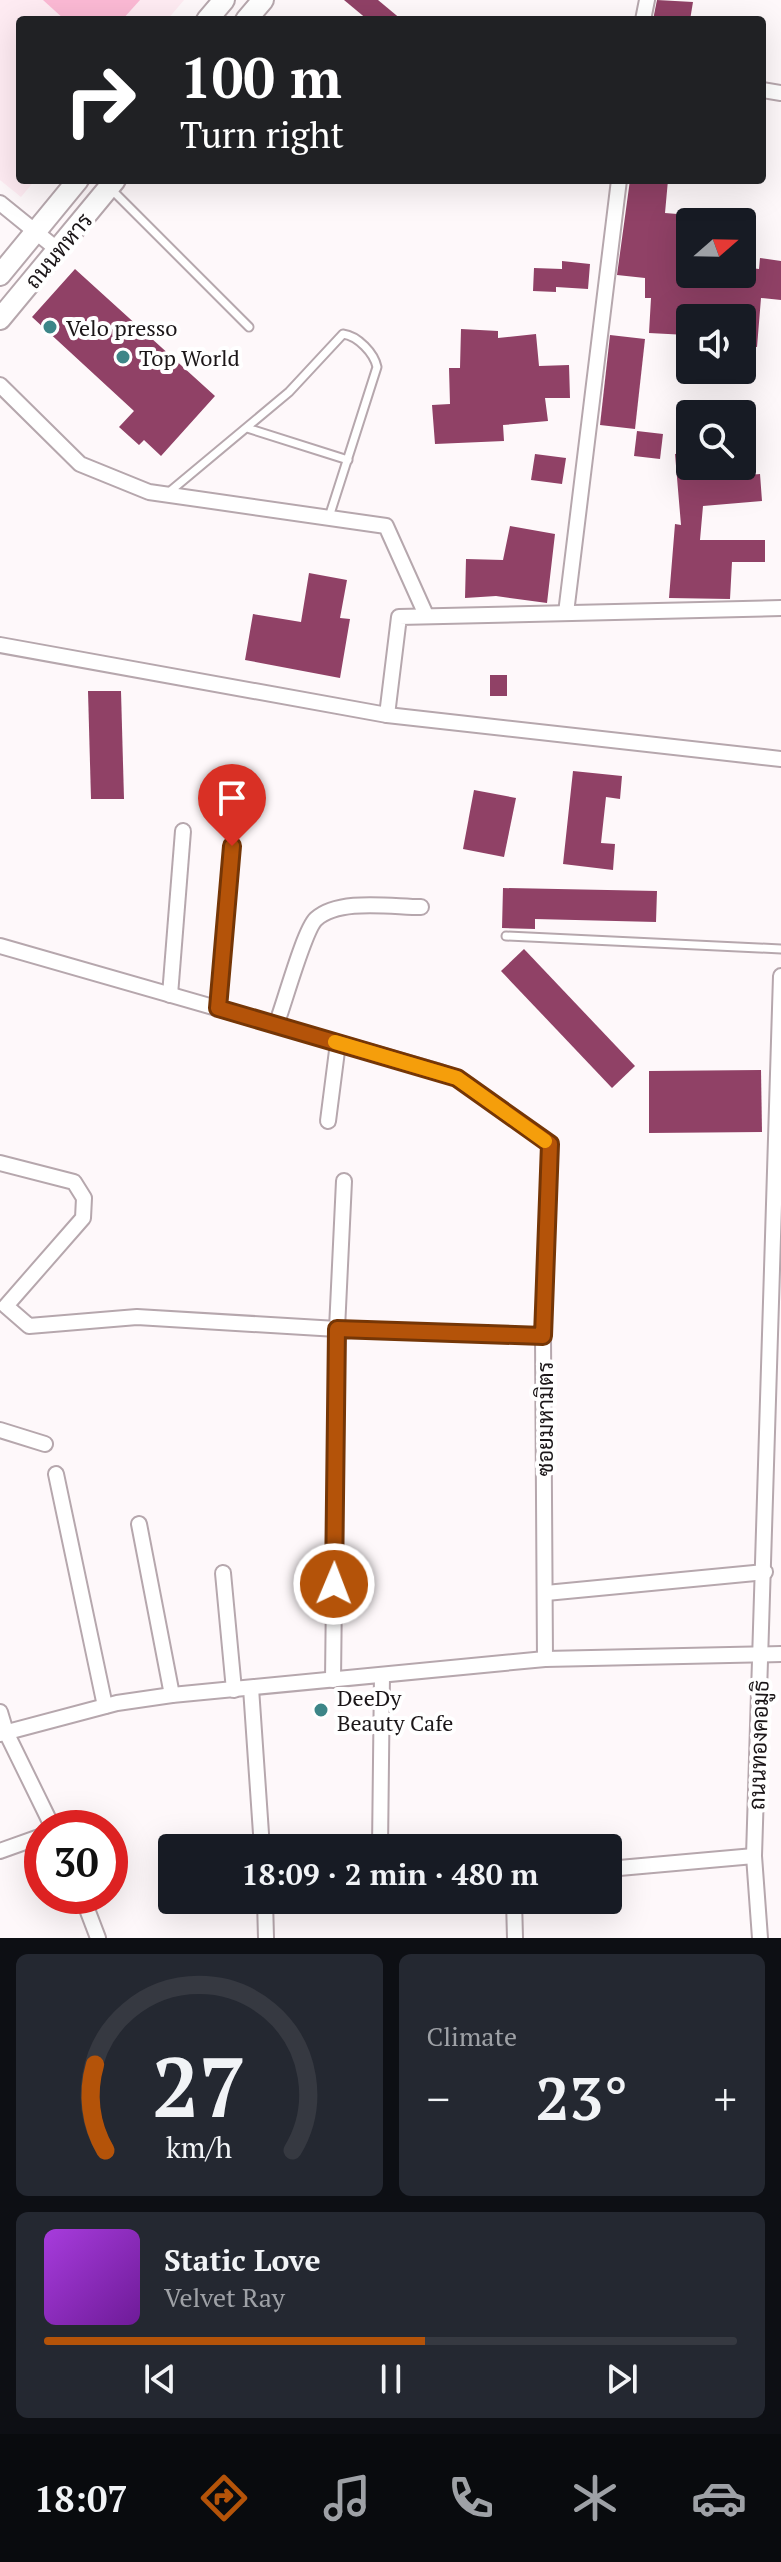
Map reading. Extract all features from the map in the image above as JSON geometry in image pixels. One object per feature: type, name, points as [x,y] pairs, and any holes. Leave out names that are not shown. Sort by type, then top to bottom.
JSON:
[{"type":"main road","points":[[210,16],[224,0]]},
{"type":"main road","points":[[249,16],[263,0]]},
{"type":"main road","name":"ถนนทหาร","points":[[0,275],[75,184]]},
{"type":"main road","name":"ถนนทหาร","points":[[0,319],[112,184]]},
{"type":"street","points":[[566,613],[619,184]]},
{"type":"street","points":[[0,203],[58,250]]},
{"type":"street","points":[[0,385],[80,464],[149,492],[386,526],[426,615]]},
{"type":"street","points":[[387,715],[399,617],[781,608]]},
{"type":"street","points":[[0,645],[387,715],[781,759]]},
{"type":"street","points":[[170,995],[183,831]]},
{"type":"street","points":[[218,1008],[232,846]]},
{"type":"street","points":[[276,1025],[308,932],[319,916],[348,907],[421,907]]},
{"type":"street","name":"ซอยมหามิตร","points":[[0,946],[457,1078],[550,1144],[543,1336],[545,1659]]},
{"type":"street","name":"ถนนทองคอมูธิ","points":[[760,1938],[754,1856],[765,1572],[775,1459],[781,976]]},
{"type":"street","points":[[328,1121],[338,1043]]},
{"type":"street","points":[[0,1163],[74,1182],[84,1198],[83,1218],[3,1308],[29,1326],[137,1317],[337,1329],[543,1336]]},
{"type":"street","points":[[333,1680],[337,1329],[344,1181]]},
{"type":"street","points":[[0,1430],[45,1444]]},
{"type":"street","points":[[56,1474],[105,1706]]},
{"type":"street","points":[[139,1524],[172,1695]]},
{"type":"street","points":[[546,1593],[765,1572]]},
{"type":"street","points":[[223,1573],[234,1690]]},
{"type":"street","points":[[3,1733],[105,1706],[172,1695],[545,1659],[781,1654]]},
{"type":"street","points":[[380,1834],[382,1675]]},
{"type":"street","points":[[251,1688],[261,1834]]},
{"type":"street","points":[[0,1712],[3,1733],[44,1810]]},
{"type":"street","points":[[0,1851],[24,1842]]},
{"type":"street","points":[[622,1868],[754,1856]]},
{"type":"street","points":[[89,1914],[98,1938]]},
{"type":"street","points":[[265,1914],[266,1938]]},
{"type":"street","points":[[514,1914],[515,1938]]},
{"type":"lane","points":[[112,184],[249,327]]},
{"type":"lane","points":[[166,494],[289,392],[339,335],[352,335],[375,358],[377,367],[329,517]]},
{"type":"lane","points":[[247,428],[348,460]]},
{"type":"lane","points":[[506,936],[781,949]]},
{"type":"shaded area","points":[[0,0],[184,0],[170,16],[16,16],[16,184],[32,184],[21,197],[0,180]]},
{"type":"shaded area","points":[[43,0],[140,0],[126,16],[61,16]]},
{"type":"building","points":[[344,0],[378,0],[397,16],[363,16]]},
{"type":"building","points":[[657,0],[693,2],[691,16],[654,16]]},
{"type":"building","points":[[629,184],[668,184],[665,213],[676,214],[676,288],[756,288],[756,269],[759,269],[760,258],[781,261],[781,300],[761,298],[757,347],[756,304],[676,304],[676,334],[649,333],[651,298],[645,298],[645,278],[617,275]]},
{"type":"building","points":[[562,261],[590,264],[588,289],[556,287],[556,292],[533,291],[534,268],[562,269]]},
{"type":"building","name":"Top World","points":[[75,269],[215,396],[161,456],[144,440],[139,445],[119,427],[134,411],[32,317]]},
{"type":"building","points":[[461,329],[498,331],[498,338],[536,334],[539,366],[569,365],[570,398],[545,398],[548,421],[503,425],[504,441],[435,444],[432,405],[450,404],[449,368],[460,368]]},
{"type":"building","points":[[610,335],[645,339],[635,429],[600,425]]},
{"type":"building","points":[[637,431],[663,434],[660,459],[634,456]]},
{"type":"building","points":[[535,454],[566,458],[562,484],[531,480]]},
{"type":"building","points":[[756,474],[760,474],[762,501],[703,506],[700,540],[765,540],[765,562],[732,562],[730,599],[669,598],[675,524],[681,525],[677,480],[756,480]]},
{"type":"building","points":[[510,526],[555,534],[547,603],[496,596],[465,598],[466,559],[503,560]]},
{"type":"building","points":[[309,573],[347,580],[340,618],[350,619],[340,678],[245,660],[253,614],[301,622]]},
{"type":"building","points":[[490,675],[507,675],[507,696],[490,696]]},
{"type":"building","points":[[88,691],[121,691],[124,799],[91,799]]},
{"type":"building","points":[[573,771],[622,776],[620,799],[606,797],[601,843],[615,844],[613,870],[563,864]]},
{"type":"building","points":[[474,790],[516,798],[504,857],[463,849]]},
{"type":"building","points":[[503,888],[657,891],[656,922],[535,919],[535,929],[502,928]]},
{"type":"building","points":[[524,949],[635,1066],[612,1088],[501,971]]},
{"type":"building","points":[[761,1070],[762,1132],[649,1133],[649,1071]]},
{"type":"slow traffic","points":[[335,1042],[457,1078],[545,1141]]},
{"type":"place","name":"Velo presso","points":[[50,327]]},
{"type":"place","name":"Top World","points":[[123,357]]},
{"type":"place","name":"DeeDy Beauty Cafe","points":[[321,1710]]},
{"type":"route","points":[[232,846],[233,863],[218,1008],[457,1078],[550,1144],[543,1336],[337,1329],[334,1584]]}]
